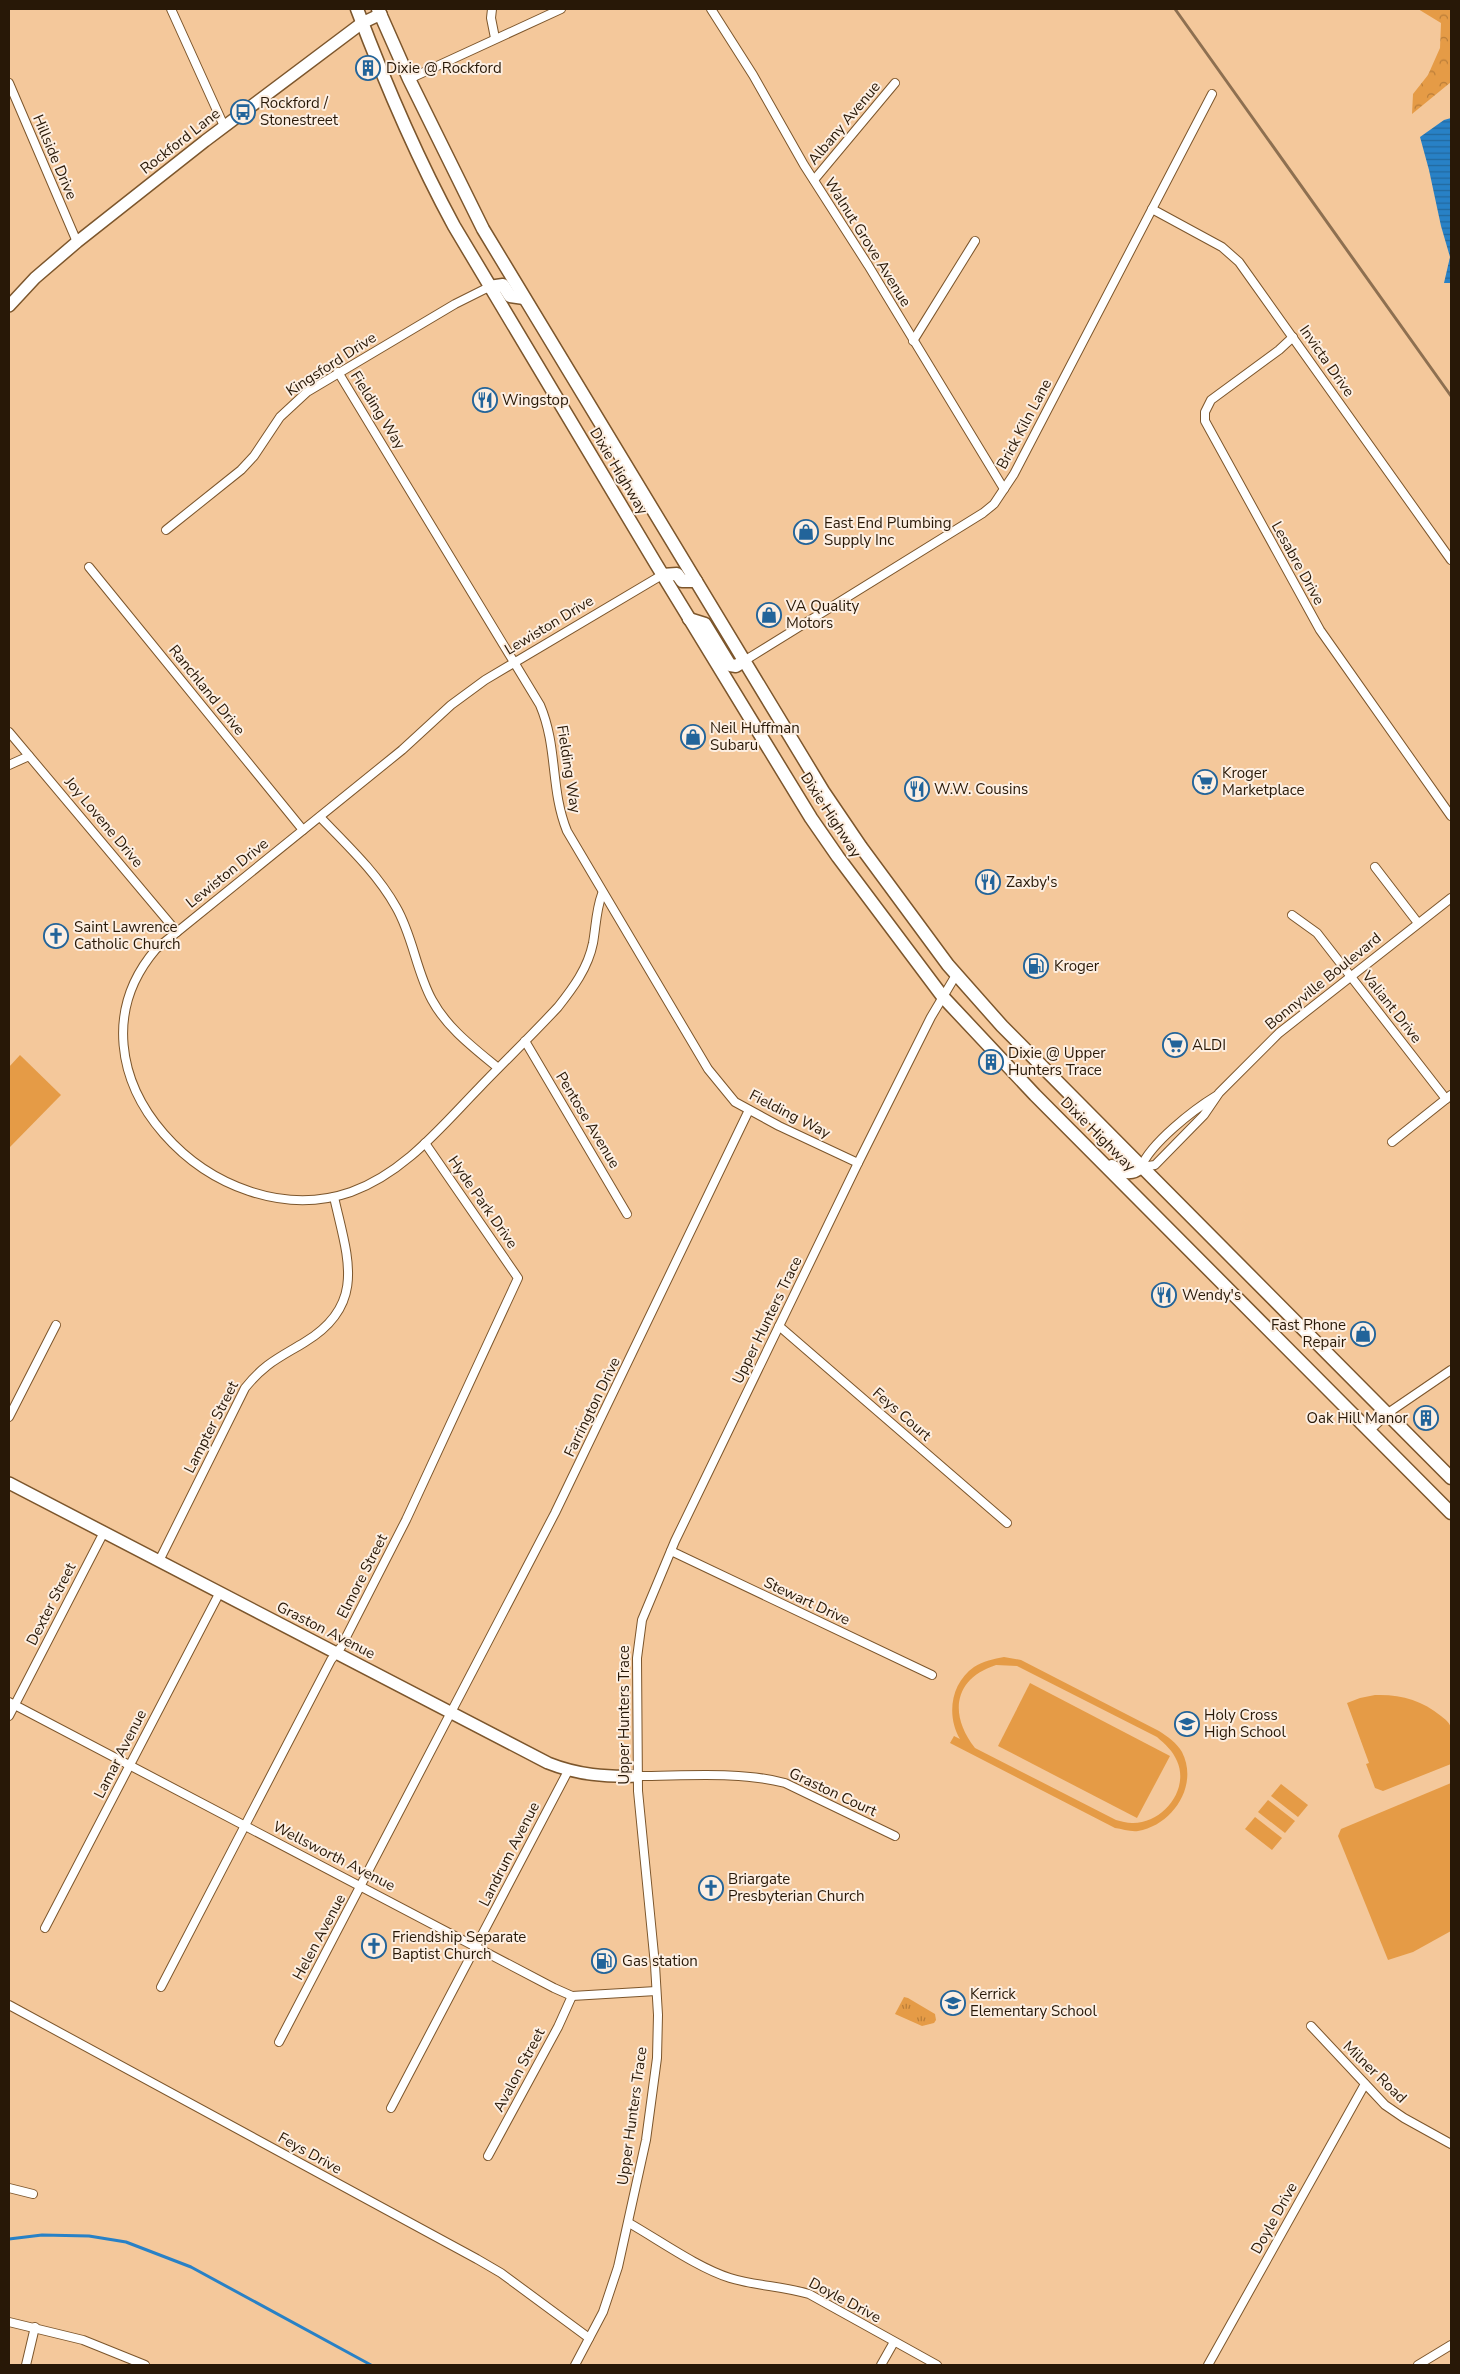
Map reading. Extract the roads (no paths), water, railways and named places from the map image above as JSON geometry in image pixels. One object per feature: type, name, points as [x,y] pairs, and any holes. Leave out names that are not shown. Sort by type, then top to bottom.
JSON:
[{"type":"main road","name":"Dixie Highway","points":[[357,9],[432,186],[488,287],[689,619],[838,857],[943,997],[1090,1150],[1451,1513]]},
{"type":"main road","name":"Dixie Highway","points":[[380,11],[409,79],[472,211],[744,661],[824,791],[861,847],[956,975],[1002,1026],[1451,1478]]},
{"type":"main road","points":[[488,287],[503,285],[510,296],[524,298]]},
{"type":"main road","points":[[662,575],[677,574],[682,581],[696,582]]},
{"type":"main road","points":[[689,619],[705,624],[730,665],[736,666],[744,661]]},
{"type":"main road","points":[[1090,1150],[1120,1171],[1132,1172],[1141,1167]]},
{"type":"street","points":[[171,9],[224,126]]},
{"type":"street","points":[[492,9],[491,18],[495,38]]},
{"type":"street","points":[[409,79],[561,9]]},
{"type":"street","name":"Walnut Grove Avenue","points":[[711,9],[1004,489]]},
{"type":"street","name":"Rockford Lane","points":[[9,306],[35,278],[77,242],[224,126],[380,11]]},
{"type":"street","name":"Hillside Drive","points":[[9,83],[77,242]]},
{"type":"street","name":"Albany Avenue","points":[[814,180],[895,83]]},
{"type":"street","name":"Brick Kiln Lane","points":[[744,661],[954,532],[994,504],[1018,466],[1212,94]]},
{"type":"street","name":"Invicta Drive","points":[[1152,209],[1208,238],[1234,256],[1451,560]]},
{"type":"street","points":[[913,341],[975,241]]},
{"type":"street","name":"Kingsford Drive","points":[[166,530],[241,470],[254,456],[280,417],[297,399],[338,372],[488,287]]},
{"type":"street","name":"Lesabre Drive","points":[[1293,337],[1211,400],[1204,412],[1205,421],[1320,630],[1451,816]]},
{"type":"street","name":"Fielding Way","points":[[338,372],[540,704],[550,731],[556,791],[561,816],[567,831],[602,894],[717,1082],[735,1102],[858,1163]]},
{"type":"street","name":"Ranchland Drive","points":[[89,568],[303,830]]},
{"type":"street","name":"Lewiston Drive","points":[[602,894],[595,916],[593,942],[586,966],[558,1007],[400,1166],[382,1178],[350,1192],[334,1197],[286,1200],[266,1197],[235,1186],[203,1170],[186,1157],[166,1138],[150,1116],[139,1096],[129,1069],[124,1039],[126,1010],[133,984],[145,962],[156,949],[402,750],[464,695],[515,662],[662,575]]},
{"type":"street","name":"Joy Lovene Drive","points":[[9,732],[177,932]]},
{"type":"street","points":[[9,765],[29,756]]},
{"type":"street","points":[[320,816],[383,886],[398,909],[427,988],[443,1017],[467,1042],[498,1068]]},
{"type":"street","points":[[1375,867],[1418,923]]},
{"type":"street","name":"Bonnyville Boulevard","points":[[1219,1093],[1196,1108],[1146,1154],[1141,1167],[1155,1165],[1204,1115],[1219,1093],[1279,1034],[1451,898]]},
{"type":"street","name":"Valiant Drive","points":[[1292,915],[1317,933],[1448,1097]]},
{"type":"street","name":"Upper Hunters Trace","points":[[575,2365],[611,2290],[629,2223],[646,2140],[658,2040],[656,1991],[640,1826],[638,1636],[650,1598],[671,1551],[778,1326],[858,1163],[956,975]]},
{"type":"street","name":"Pentose Avenue","points":[[525,1041],[627,1214]]},
{"type":"street","points":[[1392,1142],[1448,1097]]},
{"type":"street","name":"Farrington Drive","points":[[451,1712],[609,1404],[749,1110]]},
{"type":"street","name":"Hyde Park Drive","points":[[425,1142],[518,1278]]},
{"type":"street","name":"Lampter Street","points":[[159,1561],[245,1388],[258,1372],[271,1361],[302,1344],[326,1327],[344,1301],[348,1288],[349,1269],[334,1197]]},
{"type":"street","name":"Elmore Street","points":[[161,1987],[406,1520],[518,1278]]},
{"type":"street","points":[[9,1417],[56,1325]]},
{"type":"street","name":"Feys Court","points":[[778,1326],[1006,1523]]},
{"type":"street","points":[[1370,1431],[1388,1413],[1451,1370]]},
{"type":"street","name":"Graston Avenue","points":[[9,1483],[568,1771],[607,1777],[638,1776]]},
{"type":"street","name":"Dexter Street","points":[[9,1716],[12,1704],[104,1532]]},
{"type":"street","name":"Stewart Drive","points":[[671,1551],[932,1675]]},
{"type":"street","name":"Lamar Avenue","points":[[45,1928],[220,1592]]},
{"type":"street","name":"Wellsworth Avenue","points":[[12,1704],[572,1996]]},
{"type":"street","name":"Helen Avenue","points":[[279,2042],[451,1712]]},
{"type":"street","name":"Landrum Avenue","points":[[390,2108],[568,1771]]},
{"type":"street","name":"Graston Court","points":[[638,1776],[746,1777],[773,1780],[785,1783],[895,1836]]},
{"type":"street","points":[[572,1996],[656,1991]]},
{"type":"street","name":"Avalon Street","points":[[488,2156],[558,2027],[572,1996]]},
{"type":"street","name":"Feys Drive","points":[[9,2005],[485,2264],[509,2278],[589,2338]]},
{"type":"street","name":"Milner Road","points":[[1311,2026],[1385,2105],[1404,2118],[1451,2144]]},
{"type":"street","name":"Doyle Drive","points":[[1208,2365],[1365,2084]]},
{"type":"street","points":[[9,2188],[33,2194]]},
{"type":"street","name":"Doyle Drive","points":[[629,2223],[728,2278],[750,2284],[790,2288],[809,2294],[937,2365]]},
{"type":"street","points":[[9,2322],[35,2327],[99,2345],[145,2365]]},
{"type":"street","points":[[26,2365],[35,2327]]},
{"type":"street","points":[[881,2365],[894,2342]]},
{"type":"street","points":[[1418,2365],[1451,2345]]},
{"type":"water","points":[[1451,118],[1451,283],[1444,283],[1450,257],[1420,137],[1444,120]]},
{"type":"waterway","points":[[9,2239],[42,2235],[89,2236],[126,2242],[191,2267],[371,2365]]},
{"type":"railway","points":[[1175,9],[1451,396]]},
{"type":"place","name":"Dixie @ Rockford","points":[[368,68]]},
{"type":"place","name":"Rockford / Stonestreet","points":[[243,112]]},
{"type":"place","name":"Wingstop","points":[[485,400]]},
{"type":"place","name":"East End Plumbing Supply Inc","points":[[806,532]]},
{"type":"place","name":"VA Quality Motors","points":[[769,615]]},
{"type":"place","name":"Neil Huffman Subaru","points":[[693,737]]},
{"type":"place","name":"Kroger Marketplace","points":[[1205,782]]},
{"type":"place","name":"W.W. Cousins","points":[[917,789]]},
{"type":"place","name":"Zaxby's","points":[[988,882]]},
{"type":"place","name":"Saint Lawrence Catholic Church","points":[[56,936]]},
{"type":"place","name":"Kroger","points":[[1036,966]]},
{"type":"place","name":"ALDI","points":[[1175,1045]]},
{"type":"place","name":"Dixie @ Upper Hunters Trace","points":[[991,1062]]},
{"type":"place","name":"Wendy's","points":[[1164,1295]]},
{"type":"place","name":"Fast Phone Repair","points":[[1363,1334]]},
{"type":"place","name":"Oak Hill Manor","points":[[1426,1418]]},
{"type":"place","name":"Holy Cross High School","points":[[1187,1724]]},
{"type":"place","name":"Briargate Presbyterian Church","points":[[711,1888]]},
{"type":"place","name":"Friendship Separate Baptist Church","points":[[374,1946]]},
{"type":"place","name":"Gas station","points":[[604,1961]]},
{"type":"place","name":"Kerrick Elementary School","points":[[953,2003]]}]
